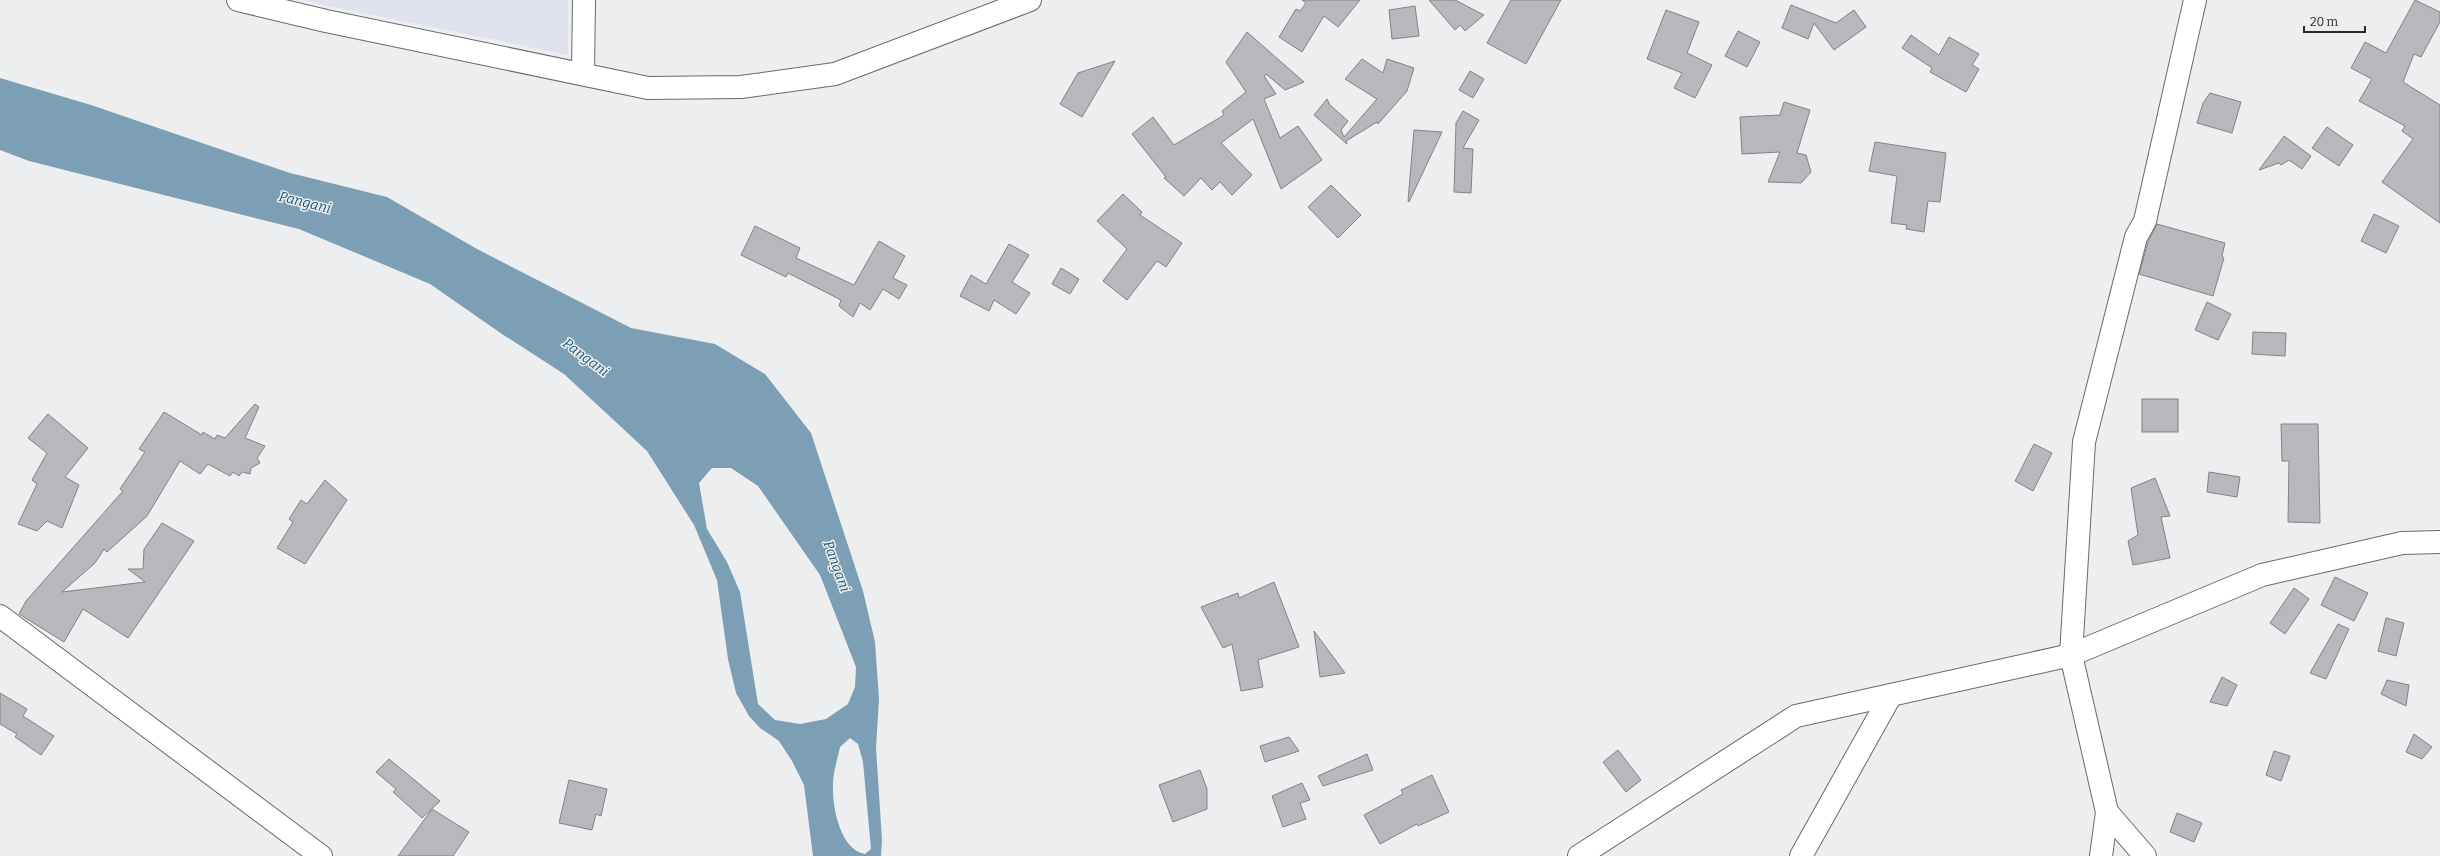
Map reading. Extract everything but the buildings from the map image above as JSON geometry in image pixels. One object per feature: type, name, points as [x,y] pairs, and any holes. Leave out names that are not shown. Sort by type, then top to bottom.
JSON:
[{"type":"street","points":[[238,0],[326,21],[648,88],[741,87],[835,74],[1030,0]]},
{"type":"street","points":[[583,74],[584,0]]},
{"type":"street","points":[[2101,856],[2107,812],[2071,655],[2084,442],[2136,237],[2146,221],[2195,0]]},
{"type":"street","points":[[1579,856],[1796,716],[2071,655],[2262,574],[2402,543],[2440,542]]},
{"type":"street","points":[[0,616],[322,856]]},
{"type":"street","points":[[1801,856],[1891,695]]},
{"type":"street","points":[[2107,812],[2146,856]]},
{"type":"shaded area","points":[[304,0],[568,0],[568,55],[329,6]]},
{"type":"water","name":"Pangani","points":[[0,78],[91,105],[290,173],[387,197],[477,249],[631,328],[715,344],[765,374],[811,433],[863,591],[875,642],[879,699],[876,748],[882,840],[881,856],[813,856],[804,785],[792,761],[779,741],[760,728],[749,716],[736,693],[728,659],[717,580],[694,525],[647,451],[564,374],[502,334],[430,284],[299,229],[29,161],[0,150]],"holes":[[[712,468],[731,468],[758,486],[820,575],[856,667],[855,687],[848,704],[826,719],[800,724],[775,720],[758,704],[740,592],[727,562],[707,529],[699,483]],[[850,738],[858,744],[863,762],[871,849],[865,854],[857,851],[844,837],[837,818],[833,798],[833,779],[840,747]]]}]
